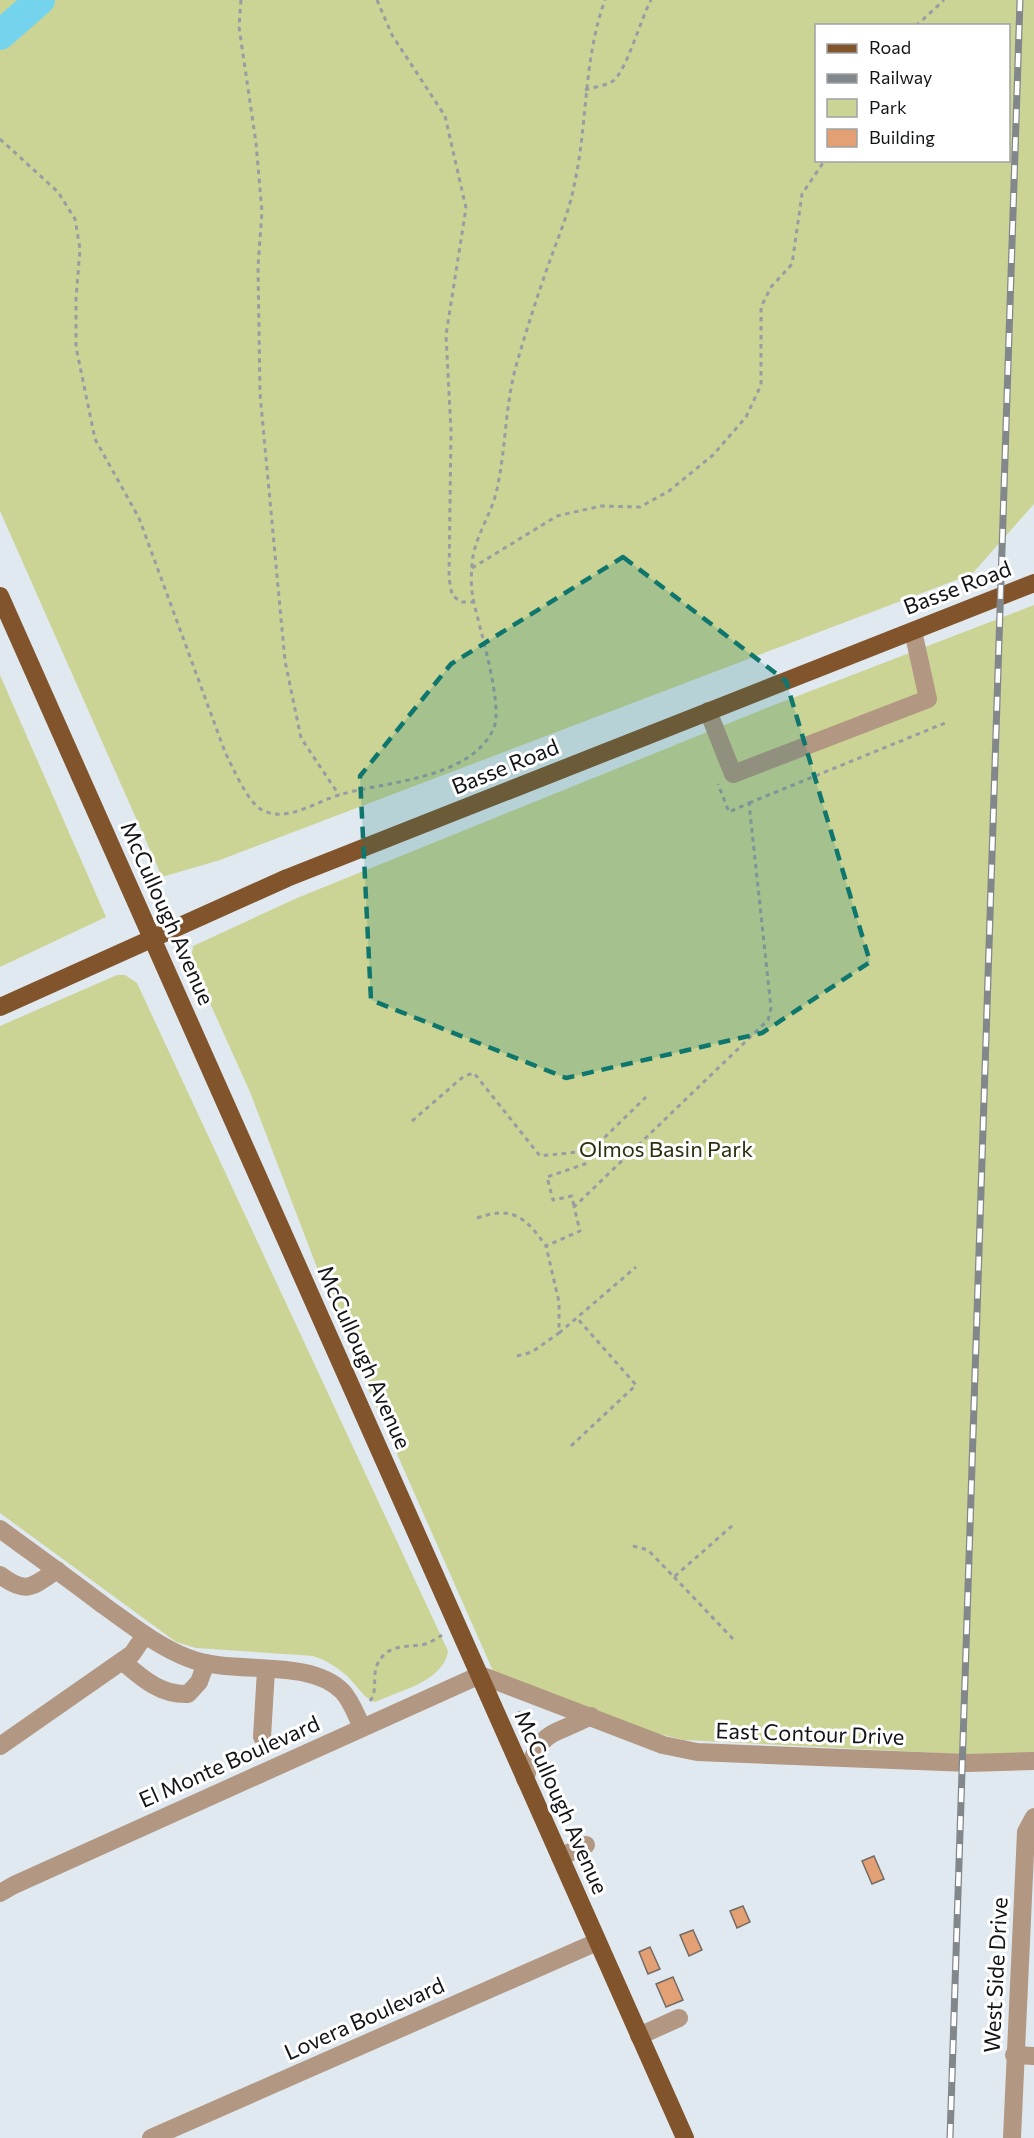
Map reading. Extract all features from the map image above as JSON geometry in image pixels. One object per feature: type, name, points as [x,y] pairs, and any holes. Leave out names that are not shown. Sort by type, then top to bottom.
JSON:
[{"type":"main road","name":"Basse Road","points":[[0,1007],[287,878],[1034,583]]},
{"type":"main road","name":"McCullough Avenue","points":[[0,596],[685,2138]]},
{"type":"street","points":[[708,711],[733,774],[928,699],[913,631]]},
{"type":"street","points":[[0,1529],[145,1635],[189,1659],[266,1670],[300,1671],[333,1683],[343,1692],[362,1727]]},
{"type":"street","points":[[0,1575],[16,1587],[26,1588],[57,1570]]},
{"type":"street","points":[[0,1746],[132,1654],[145,1635]]},
{"type":"street","points":[[122,1660],[149,1684],[174,1695],[188,1694],[199,1682],[206,1663]]},
{"type":"street","points":[[262,1737],[266,1670]]},
{"type":"street","name":"East Contour Drive","points":[[480,1675],[663,1744],[697,1752],[968,1763],[1034,1761]]},
{"type":"street","name":"El Monte Boulevard","points":[[0,1893],[480,1675]]},
{"type":"street","points":[[525,1779],[534,1751],[545,1736],[591,1716]]},
{"type":"street","name":"West Side Drive","points":[[1012,2138],[1026,1832],[1034,1816]]},
{"type":"street","points":[[560,1857],[586,1845]]},
{"type":"street","name":"Lovera Boulevard","points":[[151,2138],[597,1942]]},
{"type":"street","points":[[639,2036],[679,2018]]},
{"type":"street","points":[[1014,2055],[1034,2056]]},
{"type":"path","points":[[241,0],[239,27],[256,143],[262,212],[258,266],[260,394],[273,509],[285,661],[301,738],[339,795]]},
{"type":"path","points":[[377,0],[392,35],[445,116],[453,141],[466,208],[446,334],[451,431],[447,528],[452,596],[461,602],[474,602]]},
{"type":"path","points":[[0,139],[58,192],[75,219],[80,249],[76,299],[76,348],[94,438],[139,518],[204,701],[240,782],[260,809],[277,815],[302,810],[339,795],[400,783],[444,769],[481,748],[495,727],[494,691],[474,602],[472,568],[497,490],[506,410],[516,369],[574,187],[583,131],[585,90],[597,21],[604,0]]},
{"type":"path","points":[[585,90],[613,81],[621,72],[641,17],[651,0]]},
{"type":"path","points":[[918,24],[944,0]]},
{"type":"path","points":[[472,568],[557,516],[601,506],[640,507],[669,491],[713,455],[746,417],[761,385],[761,307],[771,287],[792,264],[802,194],[824,162]]},
{"type":"path","points":[[717,782],[729,812],[945,723]]},
{"type":"path","points":[[574,1207],[768,1020],[771,1008],[749,803]]},
{"type":"path","points":[[412,1121],[464,1076],[474,1073],[540,1156],[586,1151],[585,1164],[547,1177],[553,1200],[572,1196],[580,1231],[546,1246]]},
{"type":"path","points":[[579,1152],[605,1137],[645,1097]]},
{"type":"path","points":[[477,1218],[493,1212],[515,1214],[533,1228],[546,1246],[559,1302],[560,1333]]},
{"type":"path","points":[[517,1356],[532,1352],[560,1333],[636,1268]]},
{"type":"path","points":[[571,1446],[636,1385],[577,1318]]},
{"type":"path","points":[[674,1577],[733,1525]]},
{"type":"path","points":[[633,1546],[648,1550],[733,1638]]},
{"type":"path","points":[[370,1701],[374,1693],[375,1672],[383,1655],[398,1646],[420,1645],[442,1635]]},
{"type":"path","points":[[519,1711],[529,1735],[533,1736]]},
{"type":"highlighted area","points":[[623,557],[786,681],[870,962],[762,1033],[566,1078],[371,1000],[360,776],[451,664]]},
{"type":"green space","points":[[0,0],[1034,0],[1034,504],[972,574],[220,860],[162,877],[0,511]]},
{"type":"green space","name":"Olmos Basin Park","points":[[1034,605],[1034,1755],[1020,1757],[684,1740],[655,1733],[493,1671],[332,1307],[250,1092],[191,961],[193,946],[297,898],[769,707]]},
{"type":"green space","points":[[0,675],[106,917],[0,967]]},
{"type":"green space","points":[[117,975],[125,975],[137,983],[448,1651],[445,1661],[438,1670],[419,1684],[375,1702],[363,1694],[339,1670],[313,1656],[196,1648],[176,1642],[0,1513],[0,1026]]},
{"type":"building","points":[[874,1856],[884,1879],[872,1884],[862,1861]]},
{"type":"building","points":[[743,1906],[750,1922],[737,1928],[730,1911]]},
{"type":"building","points":[[693,1930],[702,1950],[689,1956],[680,1935]]},
{"type":"building","points":[[650,1947],[660,1969],[648,1974],[639,1952]]},
{"type":"building","points":[[673,1977],[683,2000],[666,2007],[656,1984]]},
{"type":"waterway","points":[[0,35],[40,0]]},
{"type":"railway","points":[[950,2138],[1020,0]]}]
